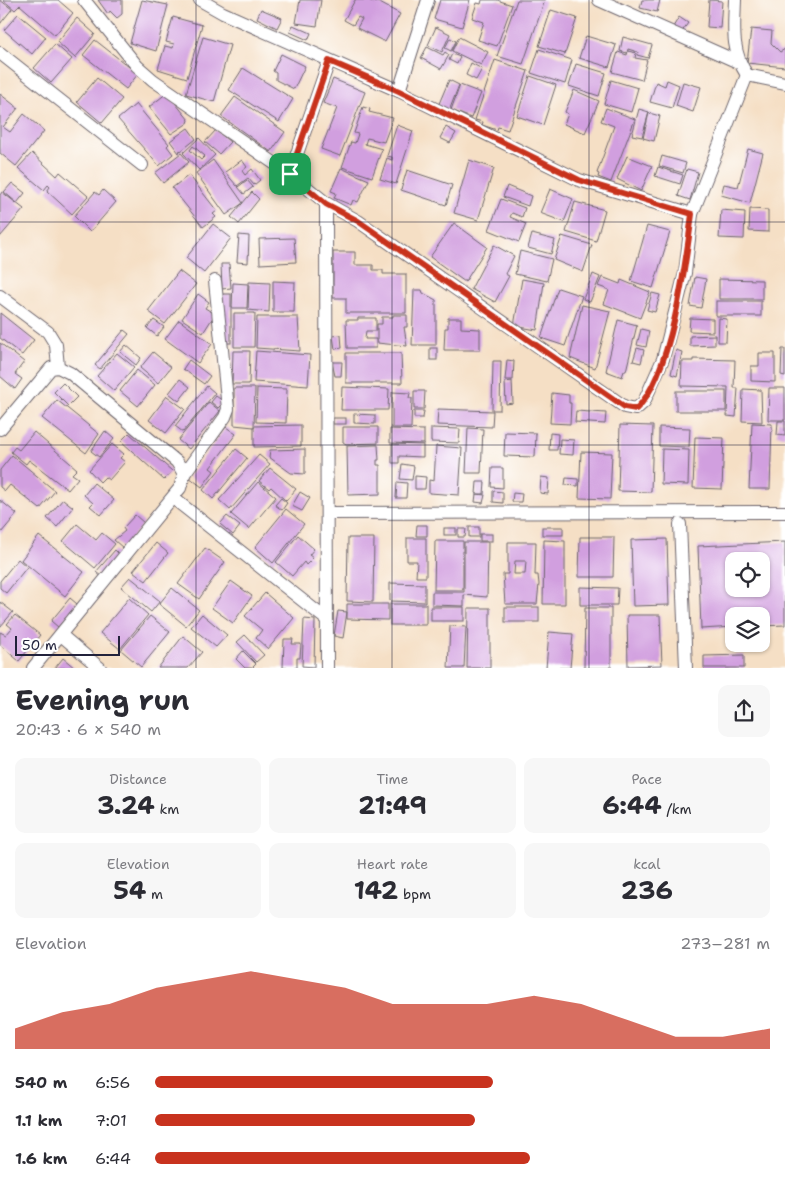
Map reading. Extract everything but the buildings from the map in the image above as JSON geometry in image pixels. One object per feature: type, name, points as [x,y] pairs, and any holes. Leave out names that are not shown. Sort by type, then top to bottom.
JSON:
[{"type":"street","points":[[84,0],[142,71],[290,174],[326,204],[358,221],[625,407],[636,409],[644,402],[663,359],[684,272],[692,214],[747,75]]},
{"type":"street","points":[[200,0],[329,61],[399,91],[579,180],[692,214]]},
{"type":"street","points":[[399,91],[428,0]]},
{"type":"street","points":[[599,0],[738,62]]},
{"type":"street","points":[[735,0],[733,39],[738,62],[747,75],[785,83]]},
{"type":"street","points":[[0,54],[142,164]]},
{"type":"street","points":[[290,174],[329,61]]},
{"type":"street","points":[[326,204],[327,668]]},
{"type":"street","points":[[33,668],[173,498],[180,488],[184,474],[225,417],[228,409],[214,281]]},
{"type":"street","points":[[0,296],[48,332],[56,345],[58,367]]},
{"type":"street","points":[[0,429],[51,368],[58,367],[70,373],[94,392],[178,462],[184,474]]},
{"type":"street","points":[[173,498],[326,620]]},
{"type":"street","points":[[327,513],[785,512]]},
{"type":"street","points":[[680,524],[686,668]]},
{"type":"street","points":[[61,635],[100,668]]},
{"type":"route","points":[[329,61],[399,91],[579,180],[692,214],[684,272],[663,359],[644,402],[636,409],[625,407],[358,221],[326,204],[290,174],[329,61]]}]
